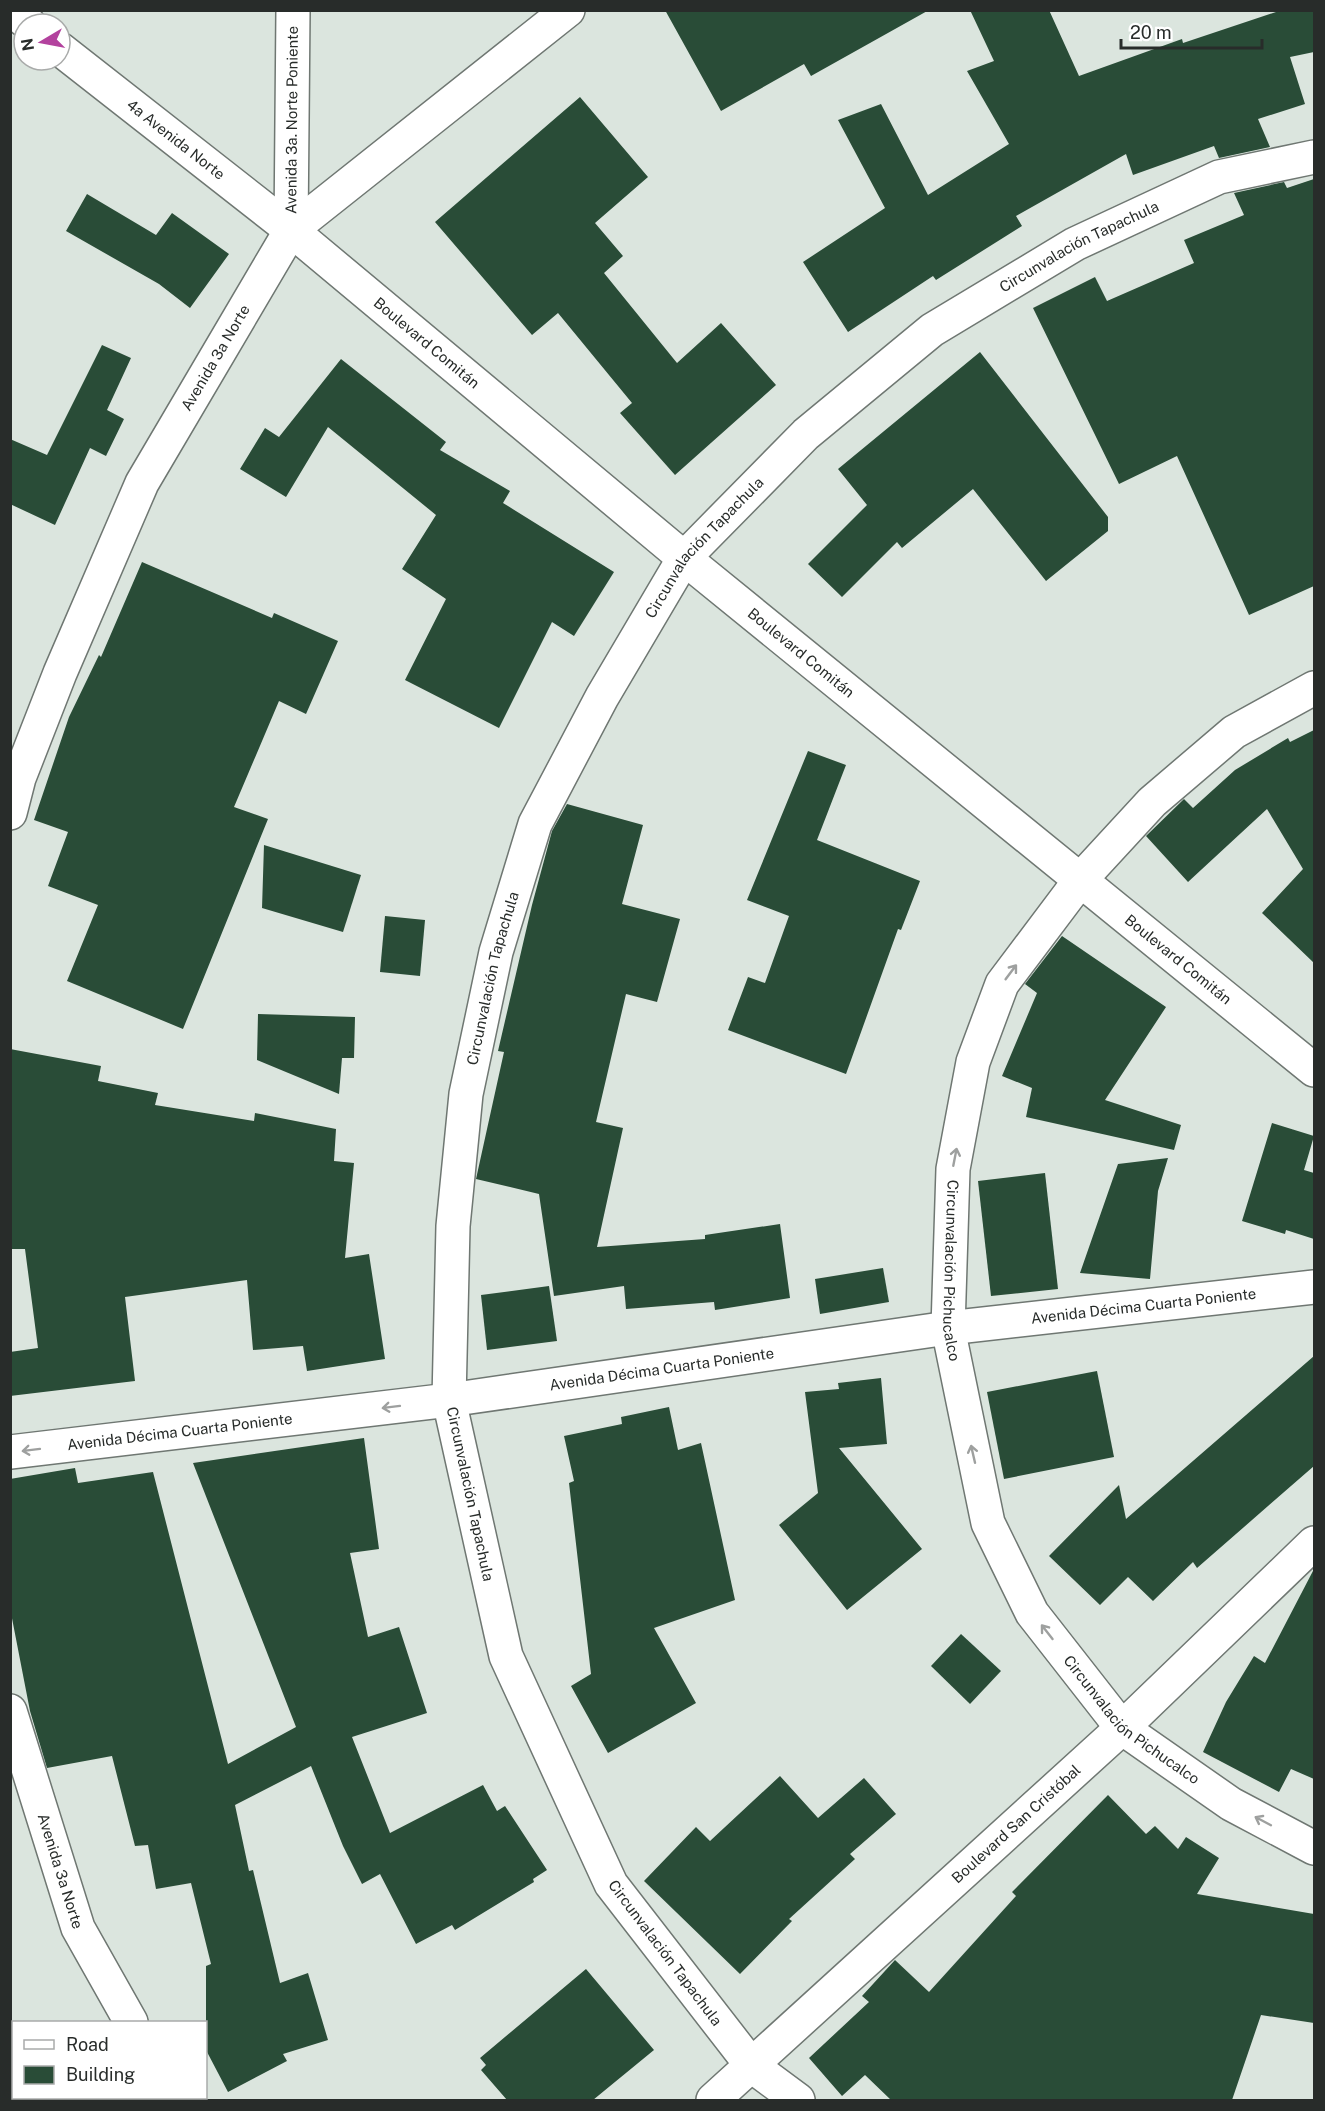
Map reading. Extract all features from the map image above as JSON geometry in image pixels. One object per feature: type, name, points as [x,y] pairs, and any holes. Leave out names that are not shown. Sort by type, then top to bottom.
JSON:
[{"type":"street","name":"Avenida 3a. Norte Poniente","points":[[291,230],[293,10]]},
{"type":"street","name":"Avenida 3a Norte","points":[[10,813],[19,778],[60,673],[142,483],[291,230],[568,10]]},
{"type":"street","name":"4a Avenida Norte","points":[[72,57],[291,230]]},
{"type":"street","name":"Circunvalación Tapachula","points":[[798,2100],[752,2066],[610,1884],[506,1656],[449,1400],[453,1226],[466,1094],[496,952],[535,824],[603,697],[684,558],[806,434],[932,330],[1075,244],[1219,177],[1314,157]]},
{"type":"street","name":"Boulevard Comitán","points":[[291,230],[684,558],[1082,879],[1314,1070]]},
{"type":"street","name":"Circunvalación Pichucalco","points":[[1314,688],[1234,732],[1152,802],[1082,879],[1002,984],[973,1062],[952,1169],[948,1328],[988,1523],[1032,1613],[1122,1728],[1231,1804],[1314,1848]]},
{"type":"street","name":"Avenida Décima Cuarta Poniente","points":[[10,1452],[449,1400],[948,1328],[1314,1287]]},
{"type":"street","name":"Boulevard San Cristóbal","points":[[713,2100],[1122,1728],[1314,1543]]},
{"type":"street","name":"Avenida 3a Norte","points":[[10,1711],[78,1928],[130,2021]]},
{"type":"building","points":[[665,10],[929,10],[811,76],[804,64],[721,111]]},
{"type":"building","points":[[970,10],[1049,10],[1079,76],[1182,39],[1183,43],[1282,10],[1314,10],[1314,52],[1290,57],[1305,104],[1258,119],[1270,147],[1219,158],[1214,146],[1133,175],[1126,154],[1016,216],[1022,226],[936,280],[933,276],[848,332],[803,262],[885,208],[838,120],[881,104],[928,195],[1009,144],[967,71],[994,61]]},
{"type":"building","points":[[580,97],[648,177],[595,223],[623,256],[604,273],[677,363],[721,323],[776,385],[675,475],[620,413],[632,403],[558,313],[532,335],[435,222]]},
{"type":"building","points":[[1314,179],[1314,586],[1249,615],[1177,456],[1119,484],[1033,308],[1095,277],[1107,301],[1194,263],[1184,240],[1244,215],[1234,193],[1284,182],[1287,188]]},
{"type":"building","points":[[87,194],[156,235],[172,213],[229,254],[190,308],[159,284],[66,231]]},
{"type":"building","points":[[102,345],[131,358],[107,410],[124,419],[106,456],[90,448],[55,525],[10,504],[10,439],[47,455]]},
{"type":"building","points":[[980,352],[1108,517],[1108,531],[1046,581],[973,489],[902,548],[897,542],[842,597],[808,564],[867,505],[838,469]]},
{"type":"building","points":[[341,359],[446,442],[440,450],[510,491],[503,503],[614,572],[574,636],[552,622],[499,728],[405,680],[446,599],[402,569],[436,515],[328,427],[286,497],[240,469],[265,428],[279,437]]},
{"type":"building","points":[[142,562],[272,618],[274,613],[338,641],[306,714],[279,701],[234,807],[268,819],[183,1029],[67,981],[98,905],[48,886],[68,832],[34,820],[69,717],[99,655],[101,657]]},
{"type":"building","points":[[1314,730],[1314,963],[1262,913],[1303,869],[1267,809],[1188,882],[1146,836],[1184,799],[1193,808],[1235,770],[1288,738],[1290,742]]},
{"type":"building","points":[[808,751],[846,765],[817,840],[920,881],[901,930],[898,929],[846,1074],[728,1030],[748,977],[765,983],[789,916],[747,900]]},
{"type":"building","points":[[567,804],[643,825],[622,904],[680,919],[657,1002],[626,994],[596,1122],[623,1128],[597,1247],[705,1239],[705,1235],[780,1224],[790,1298],[715,1310],[714,1302],[626,1309],[624,1286],[554,1296],[539,1194],[476,1179],[504,1052],[498,1051],[532,905],[552,831]]},
{"type":"building","points":[[264,845],[361,875],[343,932],[262,908]]},
{"type":"building","points":[[385,916],[425,920],[420,976],[380,972]]},
{"type":"building","points":[[1062,936],[1166,1007],[1105,1100],[1181,1125],[1174,1150],[1026,1117],[1032,1088],[1002,1076],[1037,993],[1025,984]]},
{"type":"building","points":[[258,1014],[355,1017],[354,1058],[342,1058],[339,1094],[257,1060]]},
{"type":"building","points":[[10,1049],[101,1066],[98,1081],[158,1093],[155,1105],[254,1121],[255,1113],[336,1129],[334,1161],[354,1163],[345,1258],[369,1254],[385,1359],[307,1371],[303,1346],[253,1350],[247,1280],[125,1297],[135,1381],[10,1396],[10,1352],[38,1348],[25,1249],[10,1249]]},
{"type":"building","points":[[1272,1123],[1314,1136],[1304,1170],[1314,1173],[1314,1239],[1286,1230],[1285,1234],[1242,1221]]},
{"type":"building","points":[[1168,1158],[1158,1191],[1150,1279],[1080,1273],[1118,1164]]},
{"type":"building","points":[[1045,1173],[1058,1289],[991,1296],[978,1181]]},
{"type":"building","points":[[883,1268],[889,1302],[820,1314],[815,1279]]},
{"type":"building","points":[[549,1286],[557,1341],[487,1350],[481,1295]]},
{"type":"building","points":[[1314,1356],[1314,1466],[1197,1568],[1193,1562],[1153,1601],[1128,1577],[1100,1605],[1049,1556],[1119,1485],[1126,1519]]},
{"type":"building","points":[[1097,1371],[1114,1457],[1004,1479],[987,1392]]},
{"type":"building","points":[[881,1378],[887,1444],[839,1448],[922,1549],[847,1610],[779,1525],[818,1493],[805,1392],[839,1389],[838,1383]]},
{"type":"building","points":[[669,1407],[678,1450],[701,1443],[735,1600],[654,1628],[696,1703],[608,1753],[571,1686],[591,1674],[569,1483],[574,1481],[564,1436],[622,1424],[621,1417]]},
{"type":"building","points":[[364,1438],[379,1549],[350,1553],[368,1637],[399,1627],[427,1713],[352,1737],[390,1833],[483,1785],[497,1811],[505,1806],[547,1870],[533,1879],[534,1882],[455,1930],[452,1925],[416,1944],[380,1874],[362,1884],[343,1846],[311,1766],[235,1805],[249,1871],[253,1870],[280,1983],[308,1973],[328,2040],[283,2054],[287,2061],[228,2092],[207,2052],[206,1966],[211,1964],[191,1883],[156,1889],[148,1845],[135,1846],[112,1756],[47,1768],[30,1711],[10,1608],[10,1479],[75,1468],[78,1483],[153,1472],[228,1764],[296,1727],[193,1463]]},
{"type":"building","points":[[1314,1569],[1314,1779],[1291,1769],[1279,1792],[1203,1752],[1226,1702],[1254,1656],[1265,1663]]},
{"type":"building","points":[[961,1634],[1001,1671],[970,1704],[931,1666]]},
{"type":"building","points":[[780,1776],[818,1818],[864,1778],[896,1814],[850,1854],[855,1859],[789,1919],[792,1921],[740,1974],[644,1881],[696,1827],[710,1841]]},
{"type":"building","points":[[1108,1795],[1146,1834],[1155,1826],[1178,1849],[1186,1837],[1219,1858],[1197,1894],[1314,1914],[1314,2023],[1261,2015],[1232,2100],[891,2100],[865,2075],[842,2096],[809,2058],[869,2002],[862,1996],[895,1960],[929,1992],[1016,1896],[1012,1892]]},
{"type":"building","points":[[586,1969],[654,2050],[593,2100],[507,2100],[481,2070],[486,2065],[480,2058]]}]
